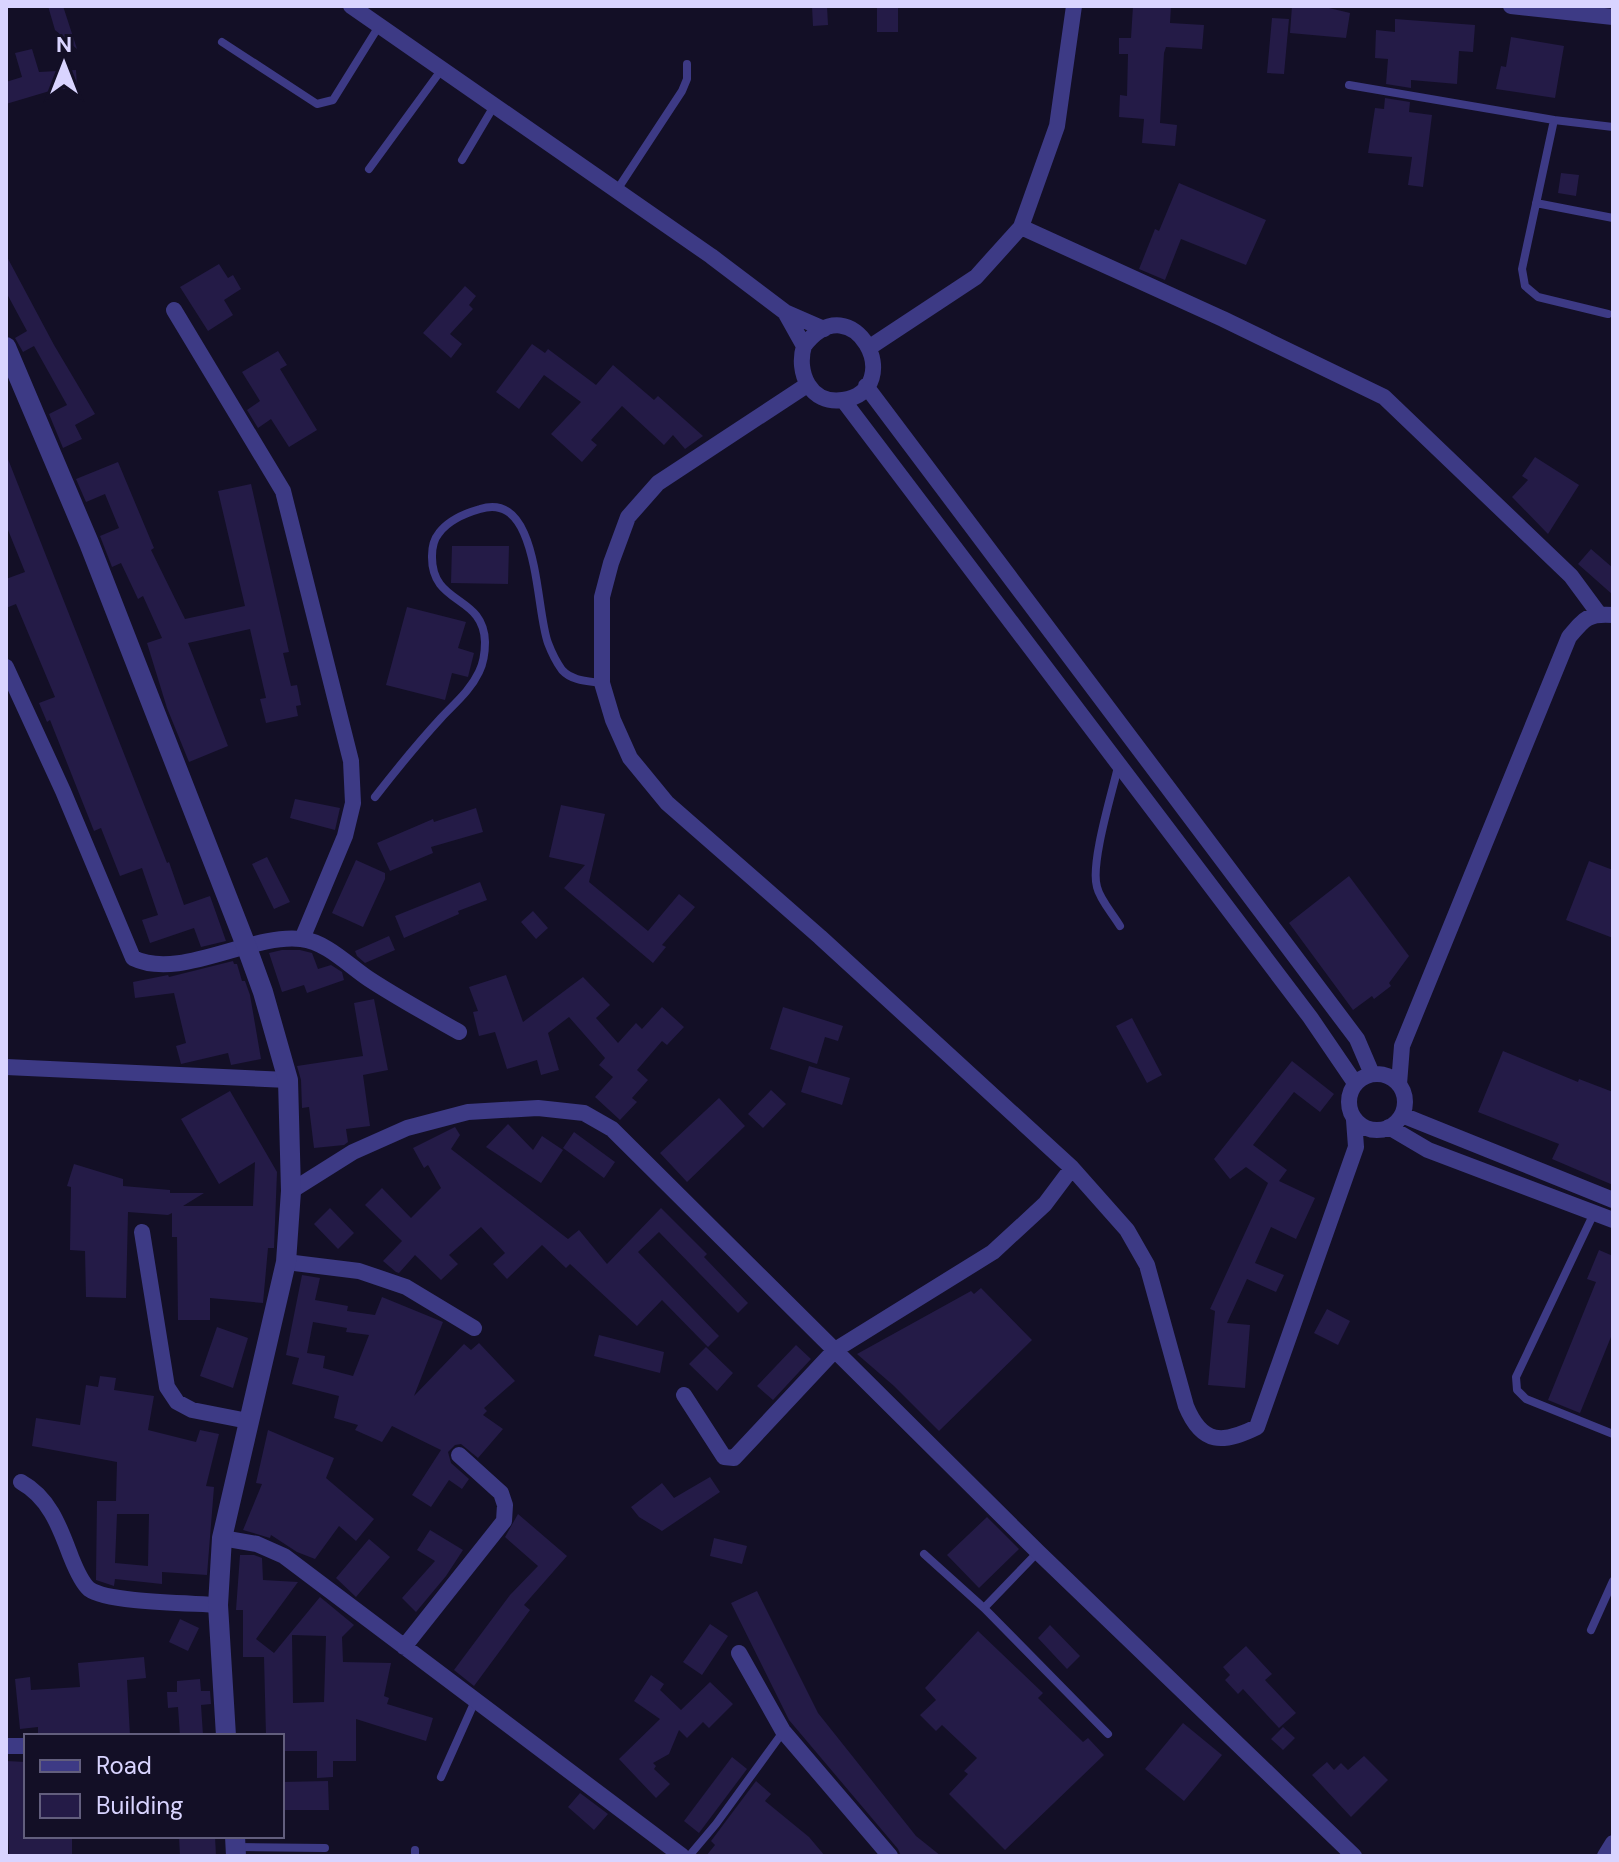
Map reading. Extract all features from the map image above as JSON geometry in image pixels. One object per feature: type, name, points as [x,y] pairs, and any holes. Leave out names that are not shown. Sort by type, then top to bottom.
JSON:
[{"type":"street","points":[[351,6],[785,312],[824,329]]},
{"type":"street","points":[[870,347],[976,277],[1021,227],[1057,126],[1074,6]]},
{"type":"street","points":[[1511,6],[1613,17]]},
{"type":"street","points":[[1021,227],[1384,397],[1571,576],[1606,614],[1584,619],[1569,637],[1402,1046],[1399,1084],[1405,1099],[1402,1115],[1356,1147]]},
{"type":"street","points":[[174,310],[283,491],[351,761],[353,803],[345,836],[302,939]]},
{"type":"street","points":[[785,312],[804,346]]},
{"type":"street","points":[[837,326],[850,329],[862,336],[870,347],[874,360],[866,386],[856,395],[843,400],[816,394],[801,373],[800,359],[804,346],[812,335],[824,329],[837,326]]},
{"type":"street","points":[[6,347],[89,543],[247,948],[288,1080],[291,1191],[286,1262],[222,1538],[218,1605],[225,1734]]},
{"type":"street","points":[[807,385],[658,483],[628,517],[602,597],[602,683],[613,720],[630,758],[667,803],[820,937],[1072,1168],[1127,1230],[1147,1265],[1194,1427],[1215,1438],[1236,1437],[1257,1427],[1356,1147],[1348,1097],[1355,1083],[1374,1074],[1402,1046]]},
{"type":"street","points":[[866,386],[1357,1039],[1374,1074]]},
{"type":"street","points":[[843,400],[1260,951],[1355,1083]]},
{"type":"street","points":[[976,575],[996,560]]},
{"type":"street","points":[[6,667],[63,791],[133,958],[145,964],[165,964],[247,948],[275,939],[302,939],[321,945],[369,979],[459,1032]]},
{"type":"street","points":[[1119,765],[1139,750]]},
{"type":"street","points":[[1260,951],[1280,936]]},
{"type":"street","points":[[6,1067],[288,1080]]},
{"type":"street","points":[[1374,1074],[1385,1075],[1399,1084]]},
{"type":"street","points":[[291,1191],[353,1152],[407,1128],[468,1112],[538,1108],[584,1113],[612,1129],[1038,1552],[1354,1856]]},
{"type":"street","points":[[1402,1115],[1613,1200]]},
{"type":"street","points":[[1354,1120],[1367,1129],[1382,1129],[1428,1150],[1613,1220]]},
{"type":"street","points":[[684,1395],[724,1457],[734,1458],[835,1350],[993,1252],[1045,1204],[1072,1168]]},
{"type":"street","points":[[142,1232],[167,1387],[177,1402],[192,1410],[248,1421]]},
{"type":"street","points":[[286,1262],[359,1271],[406,1287],[474,1328]]},
{"type":"street","points":[[404,1647],[504,1521],[505,1505],[501,1493],[459,1455]]},
{"type":"street","points":[[21,1482],[35,1490],[57,1520],[76,1569],[88,1588],[105,1597],[218,1605]]},
{"type":"street","points":[[222,1538],[257,1544],[284,1556],[682,1856]]},
{"type":"street","points":[[739,1653],[783,1731],[890,1856]]},
{"type":"street","points":[[1605,1856],[1613,1843]]},
{"type":"lane","points":[[222,42],[317,104],[326,104],[333,100],[380,26]]},
{"type":"lane","points":[[617,191],[682,91],[687,79],[687,64]]},
{"type":"lane","points":[[369,169],[442,69]]},
{"type":"lane","points":[[1349,85],[1613,127]]},
{"type":"lane","points":[[462,160],[494,106]]},
{"type":"lane","points":[[1554,120],[1522,269],[1525,286],[1538,297],[1608,314]]},
{"type":"lane","points":[[1536,203],[1613,218]]},
{"type":"lane","points":[[375,797],[468,690],[481,669],[485,644],[478,615],[439,587],[432,569],[432,547],[439,532],[464,514],[490,506],[508,511],[523,528],[532,557],[548,643],[562,670],[574,679],[602,683]]},
{"type":"lane","points":[[1119,765],[1096,867],[1096,887],[1120,926]]},
{"type":"lane","points":[[1594,1212],[1516,1377],[1517,1390],[1526,1399],[1613,1434]]},
{"type":"lane","points":[[984,1608],[1038,1552]]},
{"type":"lane","points":[[924,1554],[984,1608],[1108,1734]]},
{"type":"lane","points":[[1591,1630],[1613,1581]]},
{"type":"lane","points":[[441,1777],[476,1701]]},
{"type":"lane","points":[[689,1856],[783,1731]]},
{"type":"lane","points":[[236,1846],[325,1848]]},
{"type":"building","points":[[48,6],[63,6],[77,49],[55,30]]},
{"type":"building","points":[[812,6],[827,6],[828,25],[813,26]]},
{"type":"building","points":[[877,6],[898,6],[898,32],[877,32]]},
{"type":"building","points":[[1133,6],[1171,6],[1170,23],[1204,25],[1202,49],[1166,47],[1164,53],[1160,123],[1177,125],[1175,146],[1142,143],[1144,119],[1119,117],[1120,95],[1127,96],[1128,54],[1119,54],[1119,38],[1131,38]]},
{"type":"building","points":[[1292,6],[1329,8],[1350,13],[1346,38],[1290,33]]},
{"type":"building","points":[[1272,18],[1289,19],[1284,74],[1267,73]]},
{"type":"building","points":[[1395,19],[1475,25],[1473,52],[1459,51],[1457,84],[1411,80],[1411,88],[1386,84],[1388,59],[1375,58],[1376,30],[1395,32]]},
{"type":"building","points":[[1511,37],[1564,46],[1555,98],[1496,89],[1501,66],[1506,67]]},
{"type":"building","points":[[32,49],[39,72],[76,70],[77,88],[53,90],[6,104],[6,82],[22,77],[15,53]]},
{"type":"building","points":[[1385,98],[1410,102],[1409,112],[1432,115],[1423,187],[1408,185],[1412,157],[1368,153],[1375,108],[1384,109]]},
{"type":"building","points":[[1561,173],[1579,175],[1576,196],[1558,193]]},
{"type":"building","points":[[1179,183],[1266,220],[1246,265],[1181,239],[1165,280],[1139,269]]},
{"type":"building","points":[[6,255],[95,414],[75,425],[82,439],[63,448],[49,414],[67,405],[34,346],[23,352],[15,338],[27,331],[6,292]]},
{"type":"building","points":[[219,264],[228,278],[233,275],[241,289],[224,300],[233,315],[208,331],[180,287]]},
{"type":"building","points":[[465,286],[476,296],[469,305],[473,309],[450,334],[462,344],[451,358],[423,333]]},
{"type":"building","points":[[532,344],[545,353],[548,349],[596,385],[613,365],[654,400],[658,396],[703,436],[685,449],[673,435],[664,445],[622,406],[591,440],[597,445],[582,462],[551,434],[581,402],[544,375],[519,409],[496,392]]},
{"type":"building","points":[[278,351],[287,365],[280,369],[317,430],[289,447],[271,419],[258,428],[247,410],[260,401],[242,372]]},
{"type":"building","points":[[6,454],[184,905],[210,896],[226,941],[201,947],[194,928],[150,943],[142,920],[158,915],[142,868],[120,876],[101,828],[94,831],[50,720],[47,722],[39,703],[55,697],[16,604],[6,608],[6,579],[25,572],[6,525]]},
{"type":"building","points":[[1535,457],[1579,485],[1548,534],[1512,497],[1528,480],[1522,476]]},
{"type":"building","points":[[118,462],[154,548],[151,550],[185,619],[245,606],[218,491],[251,484],[289,652],[283,653],[291,686],[297,685],[301,705],[296,706],[298,716],[266,723],[260,699],[266,698],[250,629],[188,643],[228,746],[189,762],[167,708],[147,643],[162,638],[143,596],[138,599],[121,563],[112,567],[100,536],[119,528],[105,494],[86,502],[76,479]]},
{"type":"building","points":[[452,546],[509,546],[508,584],[451,583]]},
{"type":"building","points":[[1591,549],[1613,568],[1613,595],[1578,564]]},
{"type":"building","points":[[407,607],[466,622],[458,648],[474,653],[468,677],[452,673],[445,700],[386,685]]},
{"type":"building","points":[[295,799],[340,808],[335,830],[290,818]]},
{"type":"building","points":[[561,805],[605,814],[589,882],[648,931],[679,894],[695,907],[662,945],[666,947],[653,963],[564,888],[585,865],[549,857]]},
{"type":"building","points":[[476,808],[483,832],[431,847],[433,853],[390,871],[377,843],[433,819],[434,822]]},
{"type":"building","points":[[267,857],[290,902],[274,909],[252,864]]},
{"type":"building","points":[[356,860],[385,873],[363,927],[332,913]]},
{"type":"building","points":[[1589,861],[1613,870],[1613,938],[1566,920]]},
{"type":"building","points":[[1349,876],[1409,956],[1389,983],[1391,986],[1353,1010],[1289,923]]},
{"type":"building","points":[[480,882],[487,900],[404,938],[395,916]]},
{"type":"building","points":[[533,911],[548,928],[536,939],[521,922]]},
{"type":"building","points":[[389,936],[395,950],[365,963],[357,956],[355,951]]},
{"type":"building","points":[[282,950],[312,953],[318,969],[331,965],[342,972],[344,980],[307,993],[304,985],[282,992],[269,953]]},
{"type":"building","points":[[233,961],[250,995],[261,1059],[231,1065],[228,1053],[181,1064],[176,1046],[186,1043],[174,993],[135,998],[133,982],[169,977]]},
{"type":"building","points":[[506,975],[523,1022],[583,977],[610,1005],[596,1018],[618,1043],[636,1023],[642,1029],[662,1007],[684,1027],[667,1045],[662,1041],[637,1070],[648,1080],[632,1098],[637,1102],[620,1120],[595,1097],[613,1077],[599,1065],[605,1058],[569,1017],[548,1033],[559,1070],[541,1075],[537,1060],[507,1069],[495,1032],[479,1036],[473,1012],[478,1011],[469,987]]},
{"type":"building","points":[[374,999],[388,1070],[363,1075],[370,1126],[346,1129],[348,1142],[344,1145],[314,1148],[309,1107],[302,1108],[297,1066],[363,1056],[354,1003]]},
{"type":"building","points":[[783,1007],[843,1026],[838,1041],[825,1037],[817,1064],[770,1049]]},
{"type":"building","points":[[1132,1018],[1162,1075],[1147,1083],[1116,1026]]},
{"type":"building","points":[[1503,1051],[1578,1082],[1579,1079],[1613,1092],[1613,1185],[1552,1159],[1559,1144],[1478,1112]]},
{"type":"building","points":[[1292,1061],[1334,1094],[1320,1112],[1294,1092],[1253,1145],[1287,1170],[1279,1181],[1315,1198],[1296,1239],[1271,1227],[1255,1263],[1284,1275],[1276,1292],[1247,1279],[1227,1323],[1250,1325],[1245,1388],[1208,1385],[1215,1311],[1210,1309],[1268,1183],[1246,1167],[1230,1179],[1214,1159]]},
{"type":"building","points":[[809,1066],[850,1078],[842,1105],[801,1092]]},
{"type":"building","points":[[771,1090],[786,1104],[763,1128],[748,1114]]},
{"type":"building","points":[[230,1091],[277,1172],[274,1248],[268,1248],[263,1303],[210,1298],[210,1320],[178,1320],[177,1237],[172,1237],[172,1213],[128,1212],[126,1298],[86,1297],[85,1251],[70,1250],[71,1187],[67,1186],[74,1164],[123,1179],[123,1186],[170,1190],[170,1193],[204,1193],[183,1206],[253,1206],[255,1162],[219,1184],[181,1119]]},
{"type":"building","points":[[719,1098],[745,1126],[687,1182],[660,1153]]},
{"type":"building","points":[[508,1124],[533,1150],[542,1136],[563,1150],[541,1183],[486,1147]]},
{"type":"building","points":[[455,1127],[460,1135],[451,1149],[568,1239],[579,1230],[607,1264],[661,1208],[707,1254],[704,1257],[748,1303],[738,1313],[659,1232],[638,1252],[719,1336],[708,1347],[662,1300],[637,1326],[570,1264],[566,1268],[542,1245],[507,1279],[493,1264],[505,1253],[481,1227],[449,1255],[458,1264],[441,1280],[415,1255],[399,1273],[396,1272],[383,1261],[402,1241],[365,1205],[382,1188],[411,1218],[441,1188],[428,1165],[424,1168],[413,1148]]},
{"type":"building","points":[[574,1132],[615,1162],[604,1178],[563,1148]]},
{"type":"building","points":[[330,1208],[354,1233],[338,1249],[314,1224]]},
{"type":"building","points":[[1599,1250],[1613,1256],[1613,1332],[1580,1413],[1548,1400],[1596,1282],[1587,1279]]},
{"type":"building","points":[[302,1275],[320,1278],[315,1300],[348,1306],[347,1311],[375,1315],[382,1297],[443,1322],[414,1396],[464,1344],[471,1350],[479,1343],[515,1381],[484,1408],[487,1411],[483,1415],[503,1429],[478,1458],[461,1444],[448,1452],[451,1463],[469,1479],[462,1489],[449,1480],[431,1507],[412,1495],[441,1450],[392,1426],[382,1442],[355,1430],[358,1425],[334,1418],[339,1396],[292,1384],[299,1358],[286,1355]],"holes":[[[313,1322],[347,1328],[346,1332],[369,1335],[353,1376],[323,1368],[325,1356],[307,1353]]]},
{"type":"building","points":[[981,1288],[1032,1340],[939,1431],[857,1354]]},
{"type":"building","points":[[1327,1309],[1350,1321],[1338,1345],[1314,1333]]},
{"type":"building","points":[[217,1327],[248,1338],[233,1388],[200,1376]]},
{"type":"building","points":[[599,1335],[664,1352],[660,1373],[594,1356]]},
{"type":"building","points":[[796,1345],[811,1359],[773,1400],[757,1386]]},
{"type":"building","points":[[706,1347],[733,1373],[717,1391],[689,1364]]},
{"type":"building","points":[[100,1376],[116,1378],[114,1390],[154,1396],[148,1430],[196,1442],[200,1430],[219,1434],[206,1486],[214,1487],[207,1575],[162,1572],[162,1584],[115,1579],[114,1586],[96,1580],[97,1501],[116,1501],[117,1462],[32,1446],[36,1418],[80,1425],[86,1385],[98,1387]],"holes":[[[117,1514],[149,1514],[148,1566],[115,1563]]]},
{"type":"building","points":[[268,1430],[334,1458],[326,1478],[374,1519],[356,1541],[339,1526],[315,1559],[297,1552],[271,1535],[270,1538],[243,1530],[262,1484],[256,1483]]},
{"type":"building","points":[[710,1477],[720,1492],[662,1531],[639,1517],[631,1507],[662,1483],[674,1498]]},
{"type":"building","points":[[518,1514],[567,1556],[524,1605],[530,1610],[474,1686],[454,1670],[510,1595],[538,1566],[505,1537]]},
{"type":"building","points":[[987,1517],[1019,1549],[979,1588],[947,1555]]},
{"type":"building","points":[[430,1530],[463,1550],[416,1612],[402,1598],[435,1561],[417,1550]]},
{"type":"building","points":[[714,1538],[747,1546],[742,1564],[710,1556]]},
{"type":"building","points":[[369,1539],[390,1557],[356,1597],[336,1578]]},
{"type":"building","points":[[240,1555],[254,1555],[262,1558],[263,1580],[298,1582],[256,1639],[274,1653],[320,1597],[354,1625],[342,1637],[343,1662],[391,1663],[384,1696],[389,1698],[387,1704],[433,1718],[426,1741],[356,1719],[356,1761],[333,1761],[333,1777],[317,1778],[317,1751],[284,1751],[284,1734],[266,1734],[264,1657],[243,1657],[243,1610],[236,1610]],"holes":[[[292,1635],[326,1636],[324,1702],[293,1703]]]},
{"type":"building","points":[[757,1591],[818,1713],[916,1836],[941,1856],[901,1856],[789,1720],[731,1603]]},
{"type":"building","points":[[180,1619],[199,1628],[188,1651],[169,1642]]},
{"type":"building","points":[[710,1624],[728,1636],[702,1675],[683,1662]]},
{"type":"building","points":[[1050,1625],[1080,1656],[1067,1669],[1038,1638]]},
{"type":"building","points":[[978,1631],[1043,1693],[1038,1698],[1083,1742],[1088,1738],[1104,1755],[1005,1850],[949,1794],[968,1774],[964,1771],[977,1758],[942,1725],[936,1731],[920,1715],[936,1700],[925,1688]]},
{"type":"building","points":[[1246,1646],[1272,1674],[1265,1680],[1296,1713],[1279,1728],[1243,1689],[1238,1694],[1225,1680],[1230,1675],[1223,1667]]},
{"type":"building","points":[[144,1657],[146,1678],[127,1680],[130,1734],[38,1734],[38,1727],[20,1729],[15,1679],[30,1677],[31,1690],[80,1687],[78,1663]]},
{"type":"building","points":[[651,1675],[664,1684],[660,1690],[681,1710],[710,1682],[733,1704],[709,1728],[703,1722],[687,1738],[679,1730],[669,1754],[653,1763],[656,1766],[654,1769],[670,1784],[656,1798],[619,1759],[660,1719],[634,1701]]},
{"type":"building","points":[[200,1679],[201,1691],[210,1691],[211,1704],[201,1705],[203,1734],[180,1734],[178,1707],[168,1708],[167,1692],[177,1692],[177,1681]]},
{"type":"building","points":[[1183,1723],[1222,1755],[1184,1801],[1145,1769]]},
{"type":"building","points":[[1283,1727],[1295,1738],[1283,1750],[1271,1739]]},
{"type":"building","points":[[1364,1756],[1388,1780],[1351,1817],[1312,1775],[1327,1762],[1334,1770],[1341,1763],[1348,1770]]},
{"type":"building","points":[[732,1757],[747,1769],[699,1833],[684,1821]]},
{"type":"building","points":[[6,1761],[24,1762],[24,1838],[72,1838],[72,1856],[9,1854]]},
{"type":"building","points":[[328,1781],[329,1810],[284,1810],[284,1782]]},
{"type":"building","points":[[756,1781],[771,1794],[765,1801],[809,1837],[825,1856],[706,1856],[715,1845],[711,1841]]},
{"type":"building","points":[[580,1793],[608,1814],[594,1830],[568,1807]]},
{"type":"building","points":[[179,1838],[215,1838],[216,1856],[180,1856]]}]
